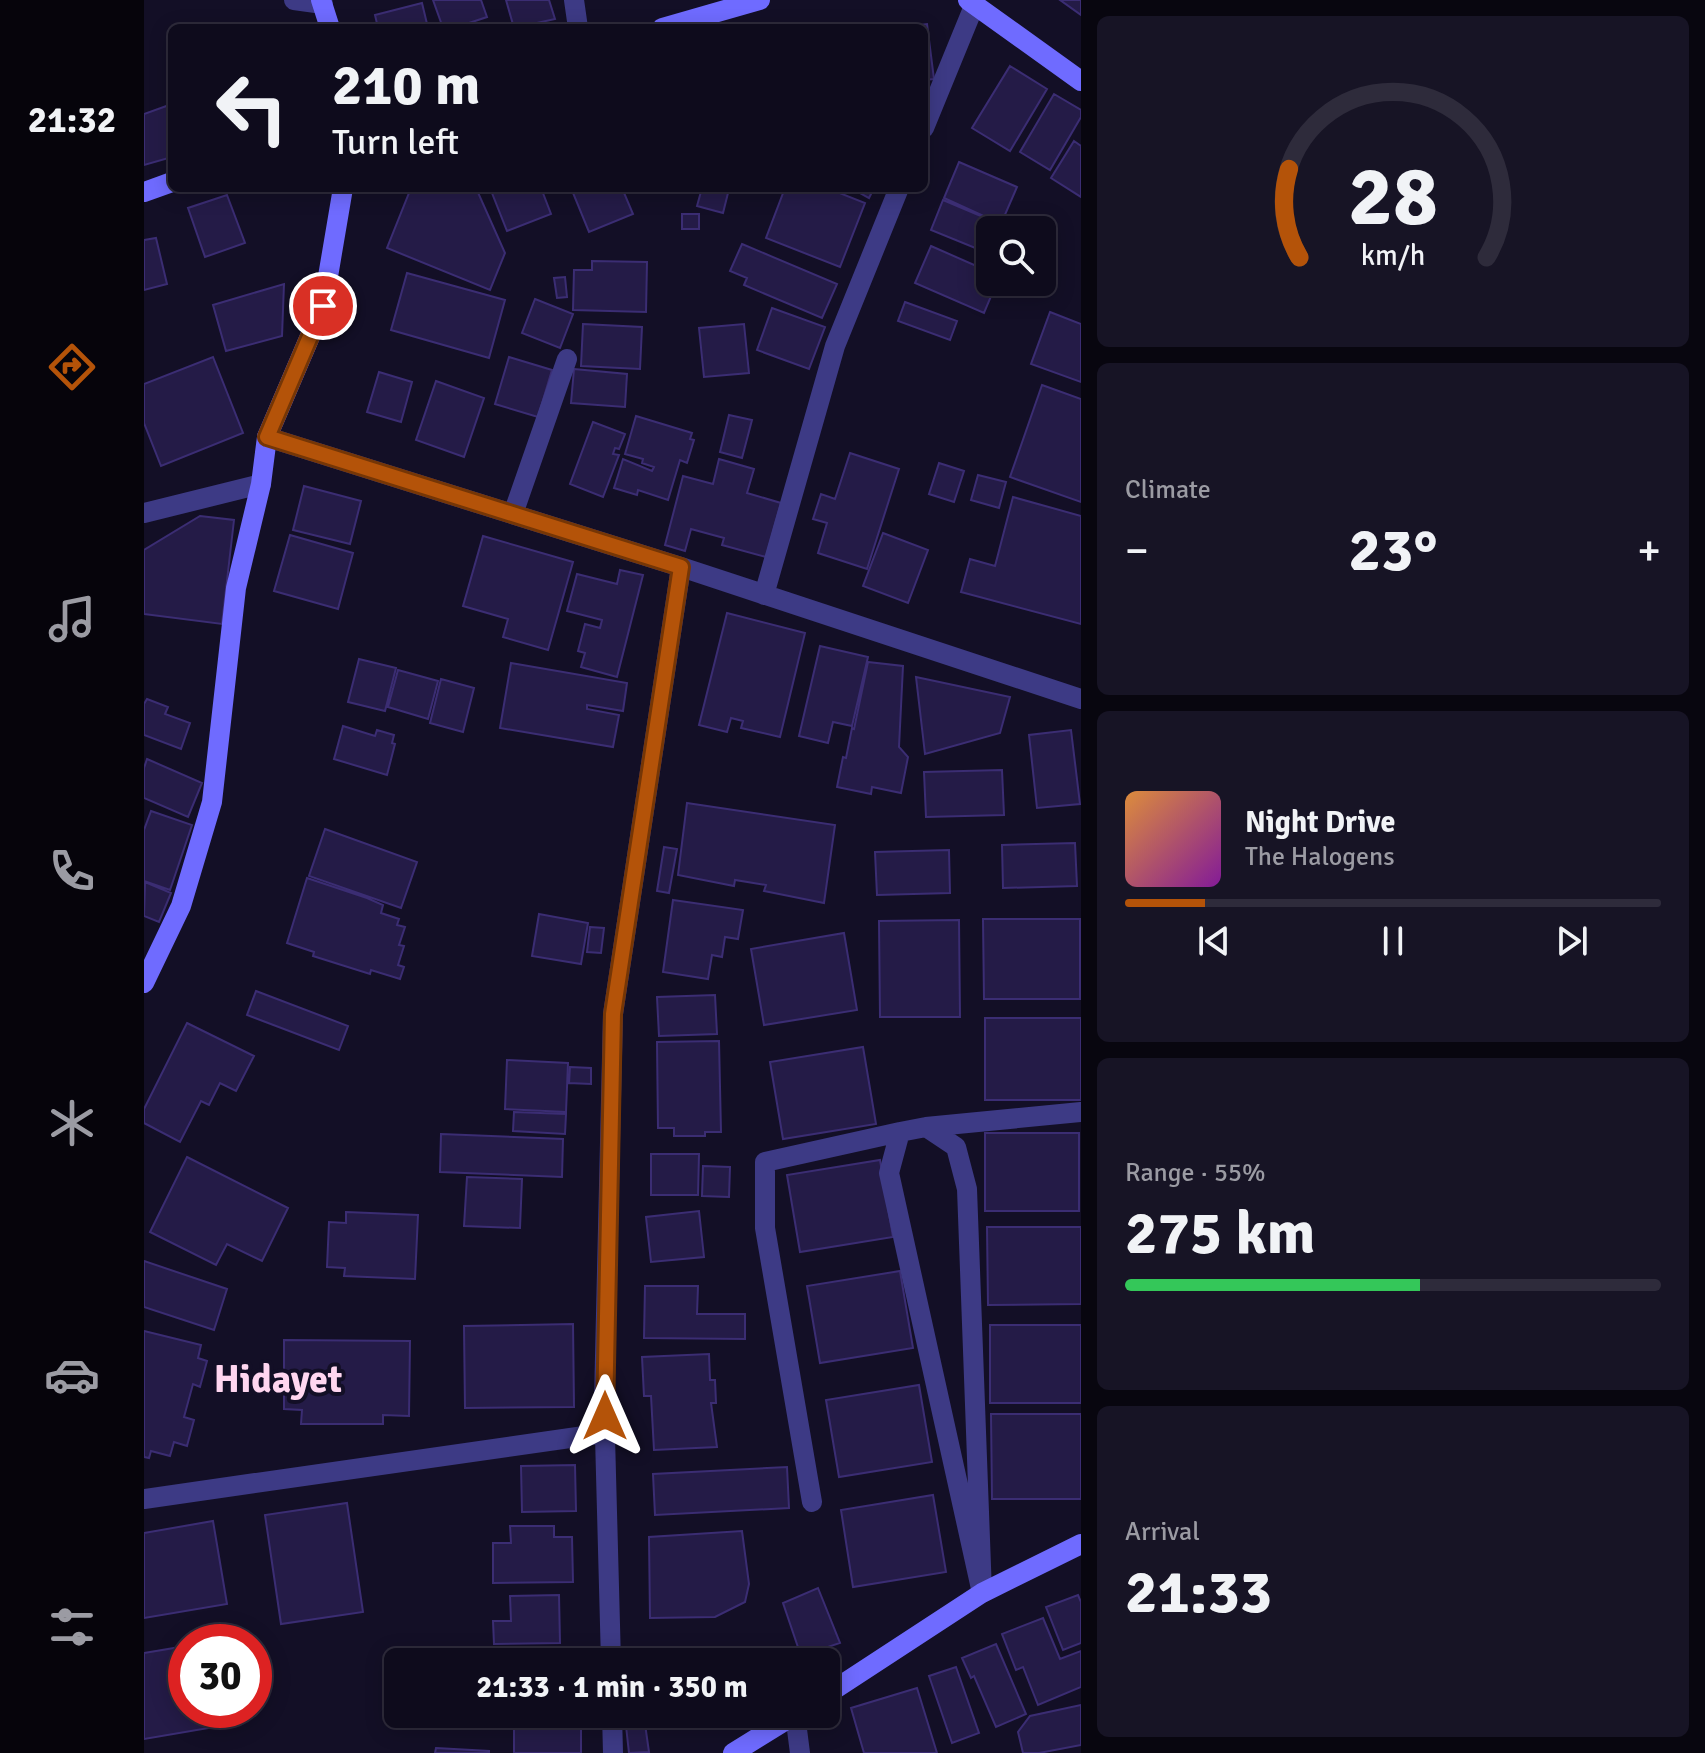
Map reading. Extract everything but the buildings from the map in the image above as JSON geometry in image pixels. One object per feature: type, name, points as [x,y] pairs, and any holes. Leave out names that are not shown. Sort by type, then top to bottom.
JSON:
[{"type":"street","points":[[294,0],[322,2],[329,24]]},
{"type":"street","points":[[574,0],[577,24]]},
{"type":"street","points":[[676,24],[760,0]]},
{"type":"street","points":[[928,117],[971,3],[1081,81]]},
{"type":"street","points":[[144,192],[168,183]]},
{"type":"street","points":[[144,983],[181,906],[212,802],[236,588],[261,484],[267,437],[323,306],[342,192]]},
{"type":"street","points":[[764,595],[835,346],[897,192]]},
{"type":"street","points":[[513,514],[567,359]]},
{"type":"street","points":[[267,437],[681,567],[1081,699]]},
{"type":"street","points":[[144,513],[261,484]]},
{"type":"street","points":[[611,1648],[605,1433],[613,1014],[681,567]]},
{"type":"street","points":[[812,1502],[765,1228],[765,1162],[926,1127],[1081,1112]]},
{"type":"street","points":[[926,1127],[956,1147],[967,1189],[982,1593]]},
{"type":"street","points":[[900,1132],[889,1173],[982,1593]]},
{"type":"street","points":[[144,1499],[605,1433]]},
{"type":"street","points":[[840,1686],[982,1593],[1081,1544]]},
{"type":"street","points":[[612,1728],[613,1753]]},
{"type":"street","points":[[733,1753],[773,1728]]},
{"type":"street","points":[[797,1728],[800,1753]]},
{"type":"district","name":"Hidayet","points":[[278,1379]]},
{"type":"route","points":[[323,306],[267,437],[681,567],[613,1014],[605,1416]]}]
